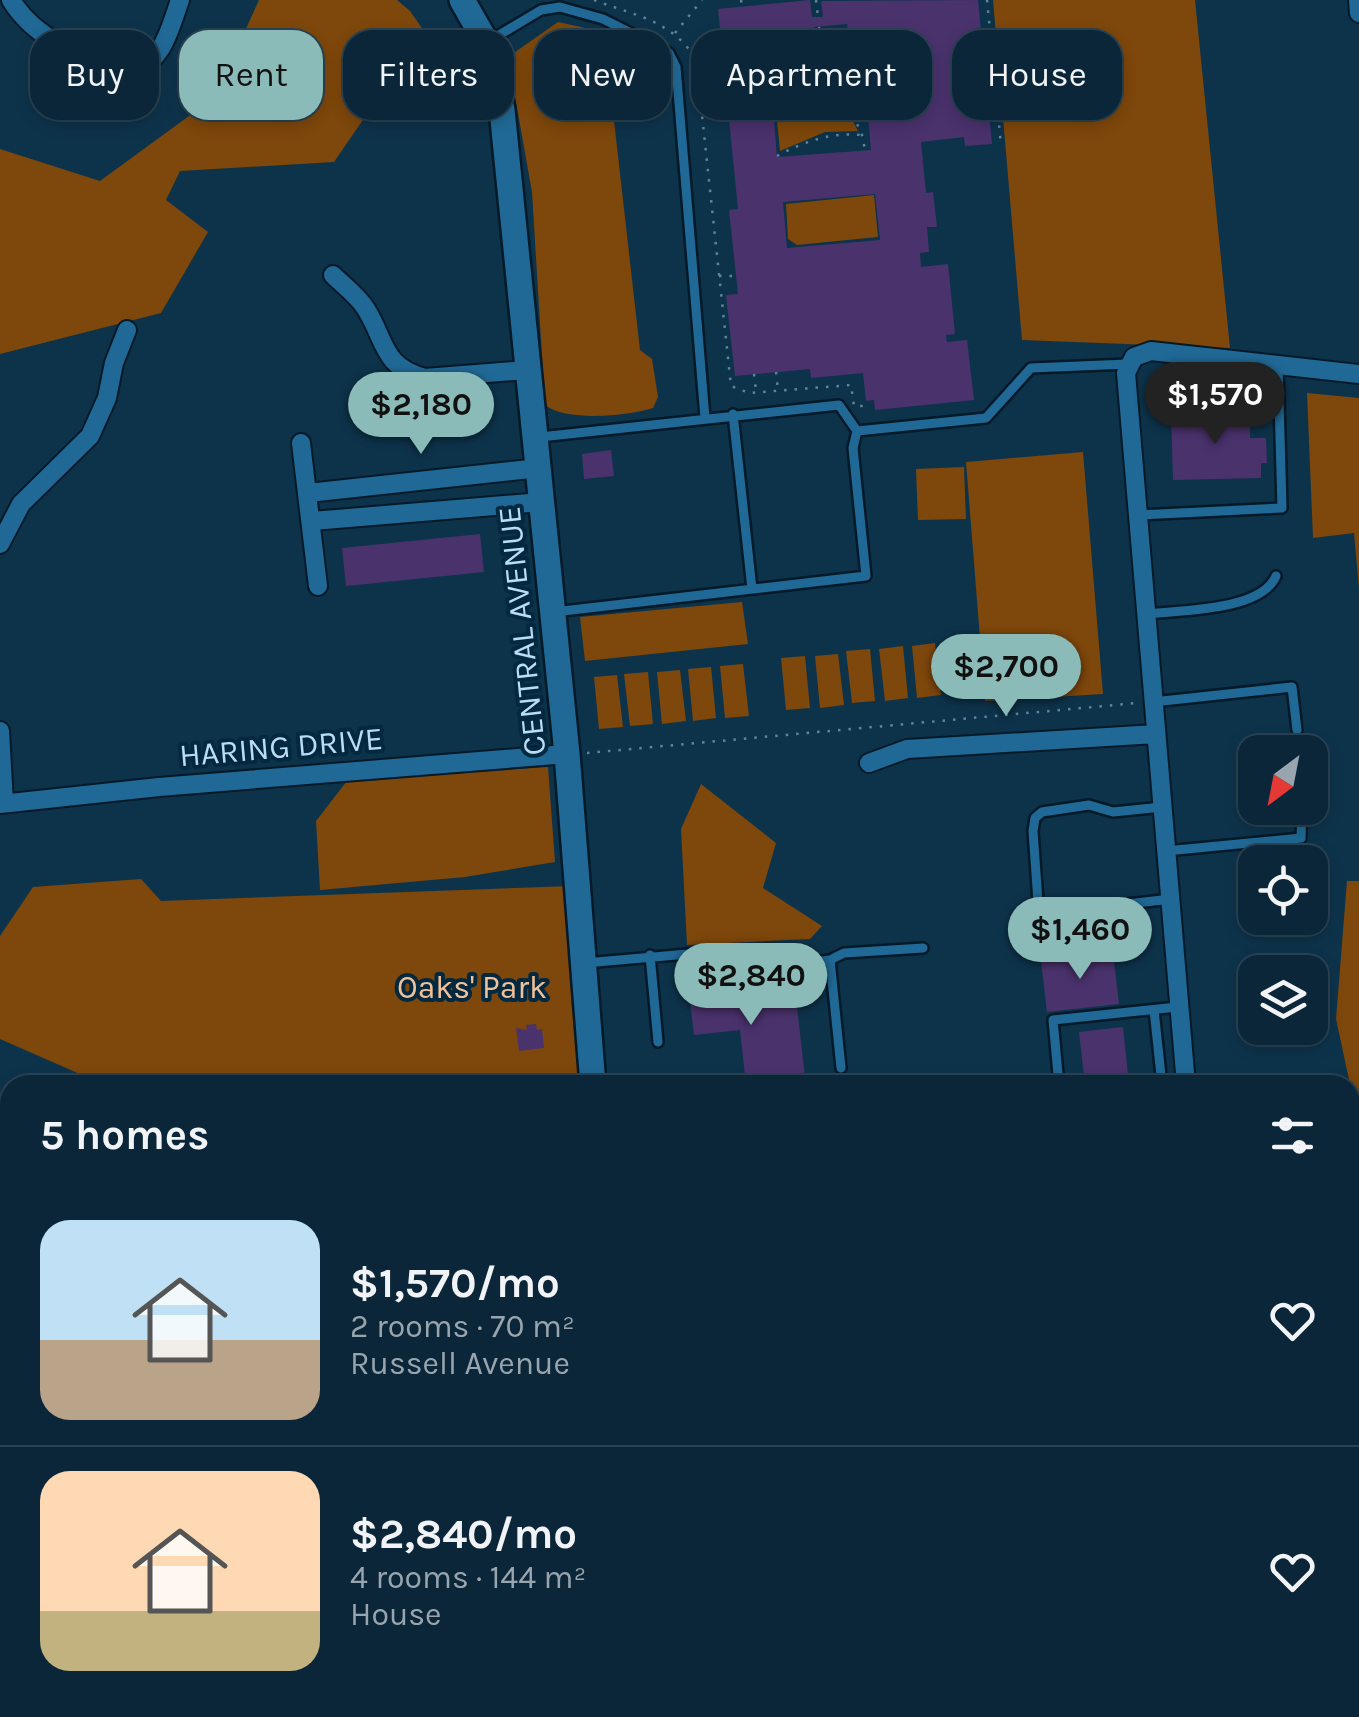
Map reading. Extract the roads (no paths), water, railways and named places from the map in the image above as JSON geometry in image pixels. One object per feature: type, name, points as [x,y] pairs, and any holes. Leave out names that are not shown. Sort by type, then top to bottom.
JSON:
[{"type":"street","points":[[10,0],[19,14],[56,44],[132,73],[147,67],[158,55],[180,0]]},
{"type":"street","name":"CENTRAL AVENUE","points":[[462,0],[479,30]]},
{"type":"street","points":[[1358,0],[1359,13]]},
{"type":"street","name":"CENTRAL AVENUE","points":[[503,120],[567,754],[591,1075]]},
{"type":"street","points":[[332,276],[366,309],[384,350],[408,374],[424,378],[527,370]]},
{"type":"street","points":[[0,544],[21,504],[90,436],[107,398],[114,362],[127,330]]},
{"type":"street","points":[[1185,1075],[1176,1007],[1177,966],[1128,364],[1141,352],[1151,351],[1359,374]]},
{"type":"street","points":[[301,443],[318,586]]},
{"type":"street","points":[[308,493],[539,468]]},
{"type":"street","points":[[492,473],[495,506]]},
{"type":"street","points":[[406,482],[408,513]]},
{"type":"street","points":[[312,521],[542,502]]},
{"type":"street","points":[[0,731],[2,804]]},
{"type":"street","points":[[869,763],[907,749],[1156,734]]},
{"type":"street","name":"HARING DRIVE","points":[[2,804],[567,754]]},
{"type":"lane","points":[[508,30],[541,10],[560,7],[603,20],[669,52],[676,67],[705,418]]},
{"type":"lane","points":[[858,431],[986,418],[1031,368],[1128,364]]},
{"type":"lane","points":[[1139,514],[1282,508],[1278,365]]},
{"type":"lane","points":[[537,438],[840,404],[858,431]]},
{"type":"lane","points":[[732,414],[752,589]]},
{"type":"lane","points":[[551,612],[866,576],[853,448],[858,431]]},
{"type":"lane","points":[[1147,614],[1256,599],[1272,586],[1276,576]]},
{"type":"lane","points":[[1154,702],[1292,687],[1297,730]]},
{"type":"lane","points":[[1162,807],[1113,812],[1089,805],[1042,812],[1035,818],[1032,832],[1038,902],[1057,912],[1170,898]]},
{"type":"lane","points":[[1166,851],[1301,838],[1301,825]]},
{"type":"lane","points":[[582,963],[722,951],[753,952],[798,964],[830,960],[844,953],[923,948]]},
{"type":"lane","points":[[650,955],[658,1042]]},
{"type":"lane","points":[[830,960],[841,1068]]},
{"type":"lane","points":[[1059,1075],[1053,1020],[1176,1007]]},
{"type":"lane","points":[[1154,1010],[1161,1075]]},
{"type":"park label","name":"Oaks' Park","points":[[472,987]]}]
